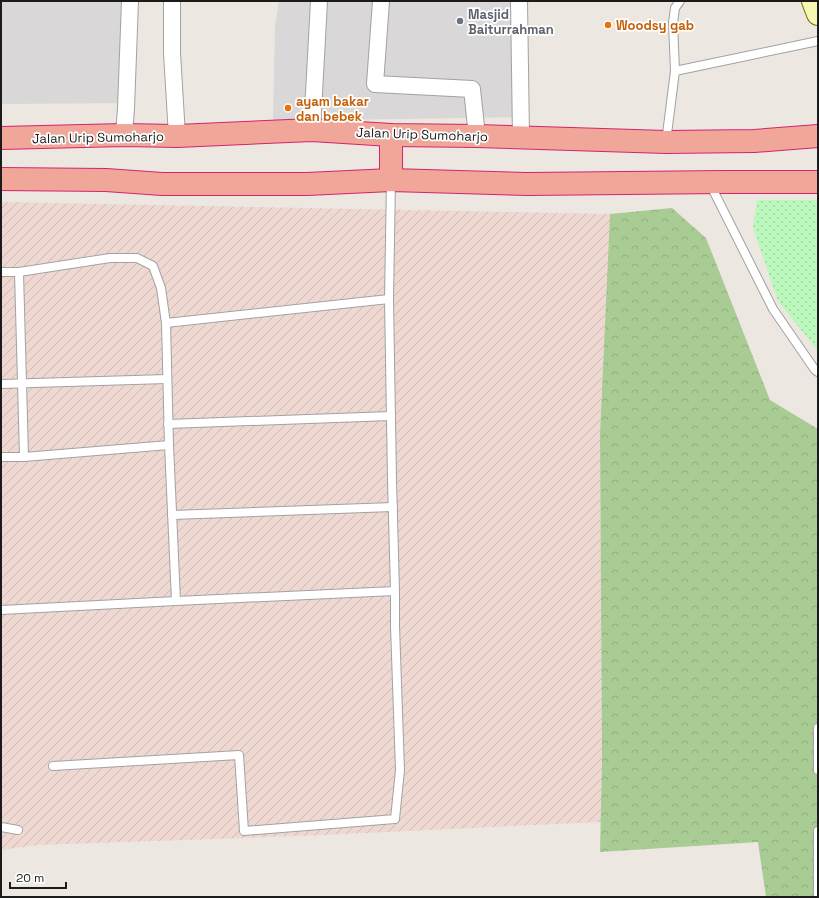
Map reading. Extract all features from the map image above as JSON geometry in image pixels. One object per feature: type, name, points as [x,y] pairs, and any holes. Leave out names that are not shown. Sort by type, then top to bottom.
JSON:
[{"type":"highway","name":"Jalan Urip Sumoharjo","points":[[1,138],[124,135],[177,136],[312,130],[391,135],[521,137],[666,142],[754,141],[818,136]]},
{"type":"highway","points":[[391,135],[391,180]]},
{"type":"highway","points":[[1,179],[106,180],[162,184],[307,184],[391,180],[527,184],[818,182]]},
{"type":"main road","points":[[814,1],[818,14]]},
{"type":"street","points":[[124,135],[130,1]]},
{"type":"street","points":[[172,1],[172,53],[177,136]]},
{"type":"street","points":[[312,130],[319,1]]},
{"type":"street","points":[[381,1],[376,84],[472,89],[477,136]]},
{"type":"street","points":[[519,1],[521,137]]},
{"type":"lane","points":[[666,142],[675,71],[673,23],[675,8],[680,1]]},
{"type":"lane","points":[[675,71],[818,41]]},
{"type":"lane","points":[[53,766],[239,755],[244,831],[395,819],[400,770],[395,626],[389,299],[391,180]]},
{"type":"lane","points":[[708,182],[773,309],[815,370],[818,372]]},
{"type":"lane","points":[[1,272],[19,272],[110,258],[137,258],[153,266],[161,288],[166,324],[168,424],[176,601]]},
{"type":"lane","points":[[19,272],[24,457]]},
{"type":"lane","points":[[166,324],[389,299]]},
{"type":"lane","points":[[1,384],[167,379]]},
{"type":"lane","points":[[168,424],[391,416]]},
{"type":"lane","points":[[1,457],[24,457],[169,445]]},
{"type":"lane","points":[[172,515],[393,507]]},
{"type":"lane","points":[[1,610],[395,591]]},
{"type":"lane","points":[[818,728],[818,770]]},
{"type":"lane","points":[[1,827],[18,830]]},
{"type":"lane","points":[[818,831],[818,897]]},
{"type":"shaded area","points":[[1,1],[132,1],[131,103],[1,104]]},
{"type":"shaded area","points":[[279,1],[520,1],[527,117],[273,121],[275,28]]},
{"type":"shaded area","points":[[1,202],[610,214],[600,434],[601,822],[324,835],[38,845],[1,850]]},
{"type":"green space","points":[[757,200],[818,200],[818,351],[778,301],[753,228]]},
{"type":"green space","points":[[672,208],[706,238],[770,400],[818,429],[818,897],[766,897],[758,842],[600,852],[602,760],[600,434],[610,214]]},
{"type":"place","name":"Masjid Baiturrahman","points":[[460,21]]},
{"type":"place","name":"Woodsy gab","points":[[608,25]]},
{"type":"place","name":"ayam bakar dan bebek","points":[[288,108]]}]
